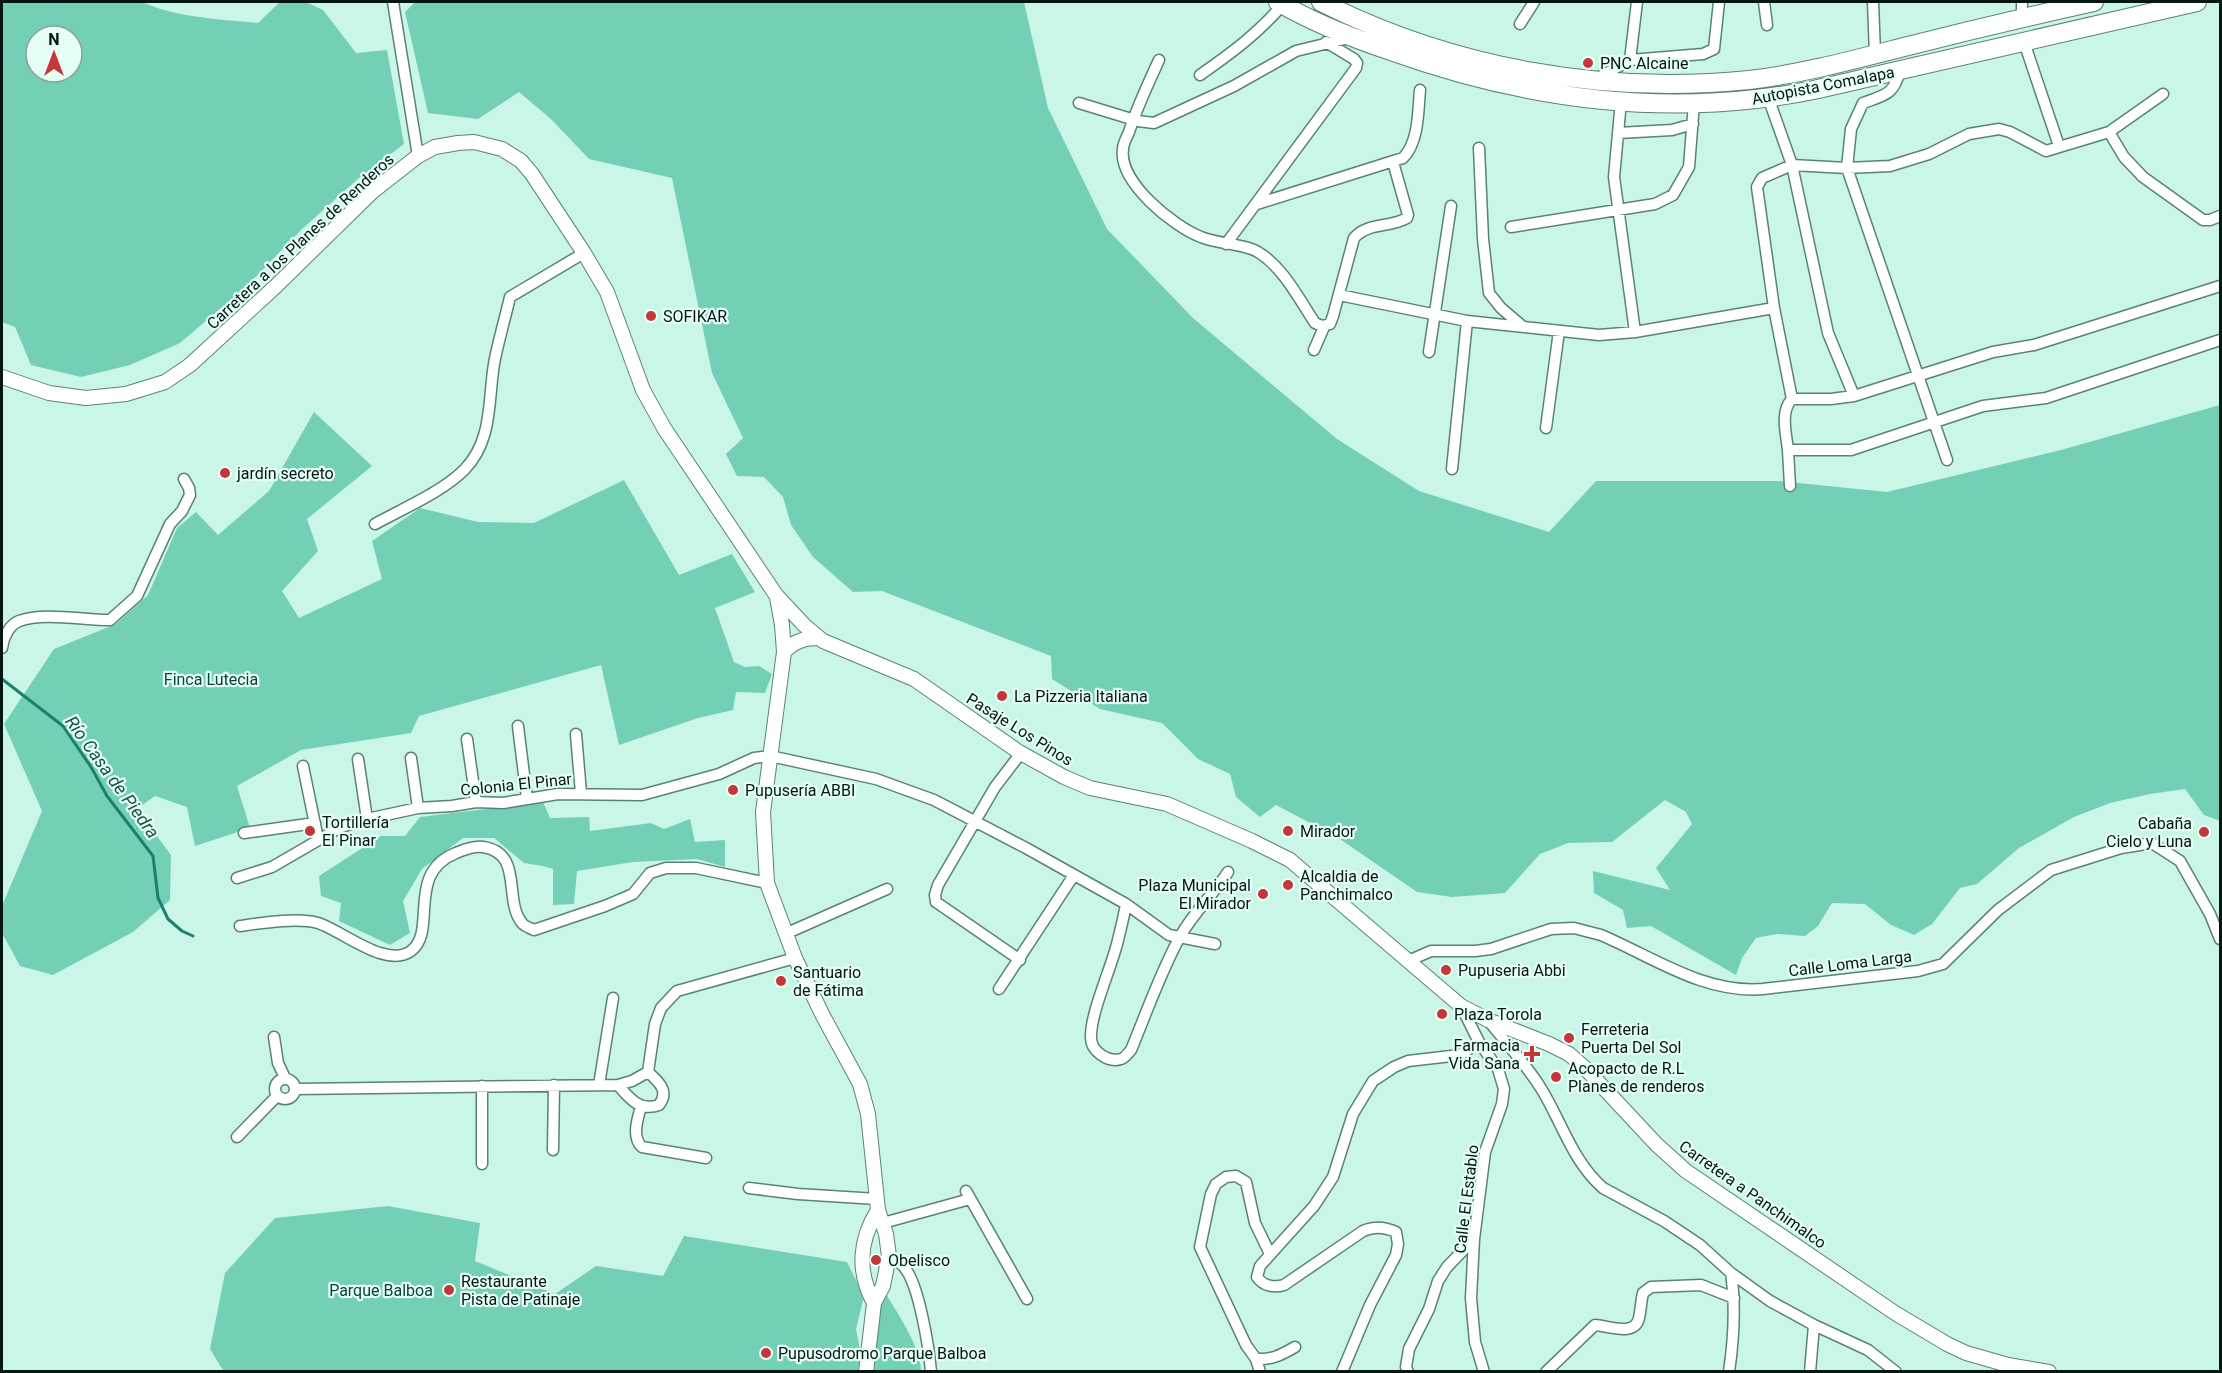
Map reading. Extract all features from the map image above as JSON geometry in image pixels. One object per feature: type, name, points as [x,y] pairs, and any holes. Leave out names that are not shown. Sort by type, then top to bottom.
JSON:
[{"type":"highway","name":"Autopista Comalapa","points":[[1324,2],[1393,33],[1449,53],[1522,71],[1594,80],[1677,83],[1750,80],[1807,70],[1875,54],[2022,10],[2094,2]]},
{"type":"highway","name":"Autopista Comalapa","points":[[1280,3],[1352,38],[1421,62],[1484,79],[1566,97],[1664,104],[1768,97],[1900,70],[2197,2]]},
{"type":"main road","name":"Carretera a los Planes de Renderos","points":[[2,376],[49,393],[86,398],[126,394],[165,382],[190,365],[276,286],[372,192],[418,156],[435,147],[458,143],[484,144],[508,152],[521,161],[584,253],[607,292],[649,403],[776,595]]},
{"type":"main road","name":"Pasaje Los Pinos","points":[[776,595],[819,638],[914,680],[1021,753],[1082,786],[1167,804],[1280,855],[1297,865],[1461,1006]]},
{"type":"main road","points":[[776,595],[784,652],[763,812],[767,883],[795,958],[860,1084],[871,1130],[879,1211],[889,1256],[883,1286],[874,1303],[866,1371]]},
{"type":"main road","points":[[784,652],[804,639],[819,638]]},
{"type":"main road","name":"Carretera a Panchimalco","points":[[1461,1006],[1488,1020],[1507,1035],[1549,1044],[1569,1054],[1657,1145],[1686,1171],[1895,1313],[1966,1353],[2008,1365],[2049,1371]]},
{"type":"main road","points":[[874,1303],[865,1283],[862,1251],[867,1229],[879,1211]]},
{"type":"street","points":[[393,2],[418,156]]},
{"type":"street","points":[[1520,24],[1534,2]]},
{"type":"street","points":[[1630,60],[1637,2]]},
{"type":"street","points":[[1594,80],[1630,60],[1703,54],[1714,49],[1719,2]]},
{"type":"street","points":[[1764,2],[1767,25]]},
{"type":"street","points":[[1873,2],[1875,54]]},
{"type":"street","points":[[1200,75],[1266,25],[1280,3]]},
{"type":"street","points":[[1079,103],[1154,123],[1234,86],[1296,51],[1326,42],[1352,38]]},
{"type":"street","points":[[1226,244],[1356,68],[1358,63],[1354,59],[1326,42]]},
{"type":"street","points":[[2024,42],[2059,146]]},
{"type":"street","points":[[1160,60],[1122,149],[1123,163],[1129,175],[1154,206],[1190,233],[1211,242],[1257,251],[1279,270],[1315,323],[1324,327]]},
{"type":"street","points":[[1900,70],[1897,85],[1890,92],[1863,103],[1851,129],[1847,168],[1947,460]]},
{"type":"street","points":[[1257,204],[1403,158],[1410,151],[1420,90]]},
{"type":"street","points":[[1792,399],[1774,308],[1757,187],[1762,178],[1792,165],[1847,168],[1890,166],[1929,154],[1970,134],[1999,129],[2010,132],[2046,151],[2109,132],[2163,94]]},
{"type":"street","points":[[1768,97],[1792,165],[1828,333],[1854,396]]},
{"type":"street","points":[[1621,101],[1614,177],[1635,332]]},
{"type":"street","points":[[1511,226],[1655,204],[1673,195],[1689,167],[1694,103]]},
{"type":"street","points":[[1618,133],[1672,130],[1693,124]]},
{"type":"street","points":[[2109,132],[2124,157],[2144,177],[2203,220],[2220,216]]},
{"type":"street","points":[[1479,148],[1483,239],[1489,293],[1523,326]]},
{"type":"street","points":[[1314,350],[1324,327],[1330,324],[1354,238],[1367,228],[1397,223],[1407,218],[1408,214],[1393,162]]},
{"type":"street","points":[[1429,352],[1450,206]]},
{"type":"street","points":[[375,524],[438,489],[466,469],[482,444],[489,417],[494,364],[510,297],[584,253]]},
{"type":"street","points":[[1790,486],[1785,414],[1786,405],[1792,399],[1830,399],[1854,396],[1993,352],[2034,345],[2220,286]]},
{"type":"street","points":[[1339,295],[1434,316],[1599,335],[1635,332],[1774,308]]},
{"type":"street","points":[[1452,469],[1467,321]]},
{"type":"street","points":[[1546,428],[1559,331]]},
{"type":"street","points":[[1788,450],[1851,450],[1983,406],[2046,398],[2220,340]]},
{"type":"street","points":[[2,648],[3,637],[16,622],[39,618],[110,620],[137,596],[170,524],[182,511],[190,495],[184,479]]},
{"type":"street","points":[[519,726],[527,799]]},
{"type":"street","points":[[576,734],[580,793]]},
{"type":"street","points":[[467,739],[476,802]]},
{"type":"street","points":[[1020,960],[936,902],[935,895],[938,885],[995,787],[1021,753]]},
{"type":"street","points":[[770,756],[876,779],[934,800],[1126,904],[1169,935],[1215,944]]},
{"type":"street","name":"Colonia El Pinar","points":[[237,878],[272,867],[341,826],[367,819],[418,808],[476,802],[503,803],[558,794],[642,795],[719,774],[754,758],[770,756]]},
{"type":"street","points":[[411,758],[418,808]]},
{"type":"street","points":[[358,759],[367,819]]},
{"type":"street","points":[[303,766],[318,838]]},
{"type":"street","points":[[244,833],[315,823]]},
{"type":"street","name":"Calle Loma Larga","points":[[1408,961],[1431,951],[1484,950],[1537,932],[1563,928],[1584,930],[1601,935],[1706,983],[1737,989],[1763,989],[1918,970],[1943,964],[1998,910],[2051,870],[2121,848],[2152,843],[2180,861],[2210,914],[2220,939]]},
{"type":"street","points":[[240,926],[275,921],[316,922],[381,954],[397,956],[410,951],[417,943],[424,921],[427,883],[435,868],[452,855],[471,847],[485,847],[499,854],[510,867],[515,908],[522,924],[534,930],[633,894],[650,873],[666,868],[696,868],[767,883]]},
{"type":"street","points":[[1126,904],[1117,945],[1093,1023],[1091,1039],[1094,1049],[1114,1060],[1122,1059],[1131,1050],[1180,937],[1228,872]]},
{"type":"street","points":[[999,989],[1074,875]]},
{"type":"street","points":[[785,934],[887,889]]},
{"type":"street","points":[[648,1072],[655,1024],[661,1008],[677,991],[795,958]]},
{"type":"street","points":[[599,1085],[614,998]]},
{"type":"street","name":"Calle El Establo","points":[[1461,1006],[1479,1042],[1498,1070],[1504,1089],[1502,1104],[1485,1152],[1474,1239],[1471,1298],[1475,1342],[1484,1371]]},
{"type":"street","points":[[1507,1035],[1534,1077],[1579,1159],[1603,1188],[1664,1221],[1700,1245],[1731,1273],[1770,1300],[1814,1325],[1868,1350],[1896,1371]]},
{"type":"street","points":[[274,1036],[278,1063],[285,1078],[292,1082],[296,1089]]},
{"type":"street","points":[[1342,1371],[1370,1305],[1396,1255],[1398,1244],[1396,1232],[1386,1228],[1363,1231],[1279,1286],[1265,1284],[1257,1277],[1260,1266],[1314,1206],[1333,1177],[1353,1114],[1373,1081],[1408,1061],[1460,1055],[1479,1042]]},
{"type":"street","points":[[296,1089],[618,1085],[632,1081],[648,1072]]},
{"type":"street","points":[[618,1085],[641,1106],[655,1107],[664,1099],[664,1091],[660,1083],[648,1072]]},
{"type":"street","points":[[278,1096],[275,1087],[280,1079],[285,1078]]},
{"type":"street","points":[[553,1150],[554,1085]]},
{"type":"street","points":[[482,1086],[482,1164]]},
{"type":"street","points":[[278,1096],[286,1099],[294,1094],[296,1089]]},
{"type":"street","points":[[237,1137],[278,1096]]},
{"type":"street","points":[[641,1106],[636,1135],[637,1143],[642,1147],[706,1158]]},
{"type":"street","points":[[1260,1371],[1200,1247],[1210,1194],[1216,1184],[1227,1177],[1236,1176],[1246,1182],[1255,1223],[1270,1254]]},
{"type":"street","points":[[750,1188],[798,1194],[879,1211],[968,1195],[1027,1299]]},
{"type":"street","points":[[1408,1371],[1406,1367],[1409,1349],[1429,1309],[1438,1281],[1447,1267],[1474,1239]]},
{"type":"street","points":[[889,1256],[903,1266],[910,1279],[924,1328],[931,1371]]},
{"type":"street","points":[[1729,1371],[1734,1339],[1734,1298],[1731,1273]]},
{"type":"street","points":[[1546,1371],[1594,1325],[1624,1330],[1634,1326],[1639,1321],[1643,1293],[1651,1287],[1701,1285],[1734,1298]]},
{"type":"street","points":[[1810,1371],[1814,1325]]},
{"type":"street","points":[[1256,1359],[1280,1356],[1295,1347]]},
{"type":"green space","points":[[2,2],[142,2],[184,15],[258,23],[280,2],[306,2],[323,10],[356,53],[387,50],[404,144],[359,178],[301,230],[247,286],[180,343],[130,365],[81,377],[31,365],[15,327],[2,322]]},
{"type":"green space","points":[[415,2],[1024,2],[1048,108],[1107,229],[1193,318],[1337,439],[1419,491],[1549,532],[1596,481],[1779,481],[1887,492],[2061,450],[2220,405],[2220,821],[2204,815],[2185,789],[2110,803],[2074,817],[2019,848],[1977,884],[1960,888],[1932,924],[1914,935],[1891,925],[1865,904],[1832,903],[1818,926],[1805,936],[1777,934],[1756,938],[1742,958],[1736,975],[1651,926],[1627,928],[1623,910],[1594,893],[1593,871],[1670,890],[1656,868],[1692,824],[1686,812],[1665,800],[1612,842],[1568,843],[1540,854],[1505,893],[1452,897],[1417,892],[1337,837],[1276,805],[1260,817],[1236,797],[1230,774],[1198,759],[1162,723],[1100,709],[1052,679],[1051,656],[882,591],[853,592],[813,557],[791,525],[783,497],[764,477],[737,476],[726,454],[743,438],[712,373],[672,178],[589,159],[552,120],[519,92],[478,119],[428,113],[405,12]]},
{"type":"green space","name":"Finca Lutecia","points":[[314,412],[372,466],[307,519],[318,551],[282,591],[299,618],[382,579],[372,541],[420,508],[478,522],[534,523],[624,480],[679,575],[732,554],[755,592],[715,608],[734,662],[745,667],[759,666],[772,674],[765,693],[736,692],[733,710],[698,718],[619,745],[601,665],[419,716],[411,733],[301,750],[237,786],[250,828],[195,846],[187,807],[155,796],[137,809],[171,855],[170,900],[133,932],[53,975],[20,966],[2,933],[2,906],[42,811],[4,724],[54,649],[116,624],[148,595],[177,528],[196,512],[218,535],[269,491]]},
{"type":"green space","points":[[543,802],[550,818],[589,817],[590,831],[651,823],[664,829],[690,819],[695,842],[725,840],[725,867],[697,859],[633,862],[577,871],[574,904],[553,905],[553,869],[524,863],[494,838],[463,838],[422,869],[403,901],[410,933],[390,945],[339,921],[341,903],[321,896],[319,876],[381,836],[405,836],[420,817]]},
{"type":"green space","name":"Parque Balboa","points":[[388,1206],[480,1223],[475,1261],[555,1294],[596,1266],[663,1276],[684,1236],[847,1262],[864,1296],[856,1329],[860,1350],[858,1371],[224,1372],[210,1349],[225,1273],[275,1218]]},
{"type":"green space","points":[[886,1294],[913,1342],[921,1371],[874,1372],[880,1307]]},
{"type":"waterway","name":"Río Casa de Piedra","points":[[2,679],[63,726],[91,767],[107,796],[153,856],[158,898],[168,919],[182,931],[193,936]]},
{"type":"place","name":"PNC Alcaine","points":[[1588,63]]},
{"type":"place","name":"SOFIKAR","points":[[651,316]]},
{"type":"place","name":"jardín secreto","points":[[225,473]]},
{"type":"place","name":"La Pizzeria Italiana","points":[[1002,696]]},
{"type":"place","name":"Pupusería ABBI","points":[[733,790]]},
{"type":"place","name":"Tortillería El Pinar","points":[[310,831]]},
{"type":"place","name":"Mirador","points":[[1288,831]]},
{"type":"place","name":"Cabaña Cielo y Luna","points":[[2204,832]]},
{"type":"place","name":"Alcaldia de Panchimalco","points":[[1288,885]]},
{"type":"place","name":"Plaza Municipal El Mirador","points":[[1263,894]]},
{"type":"place","name":"Pupuseria Abbi","points":[[1446,970]]},
{"type":"place","name":"Santuario de Fátima","points":[[781,981]]},
{"type":"place","name":"Plaza Torola","points":[[1442,1014]]},
{"type":"place","name":"Ferreteria Puerta Del Sol","points":[[1569,1038]]},
{"type":"place","name":"Farmacia Vida Sana","points":[[1532,1054]]},
{"type":"place","name":"Acopacto de R.L Planes de renderos","points":[[1556,1077]]},
{"type":"place","name":"Obelisco","points":[[876,1260]]},
{"type":"place","name":"Restaurante Pista de Patinaje","points":[[449,1290]]},
{"type":"place","name":"Pupusodromo Parque Balboa","points":[[766,1353]]}]
